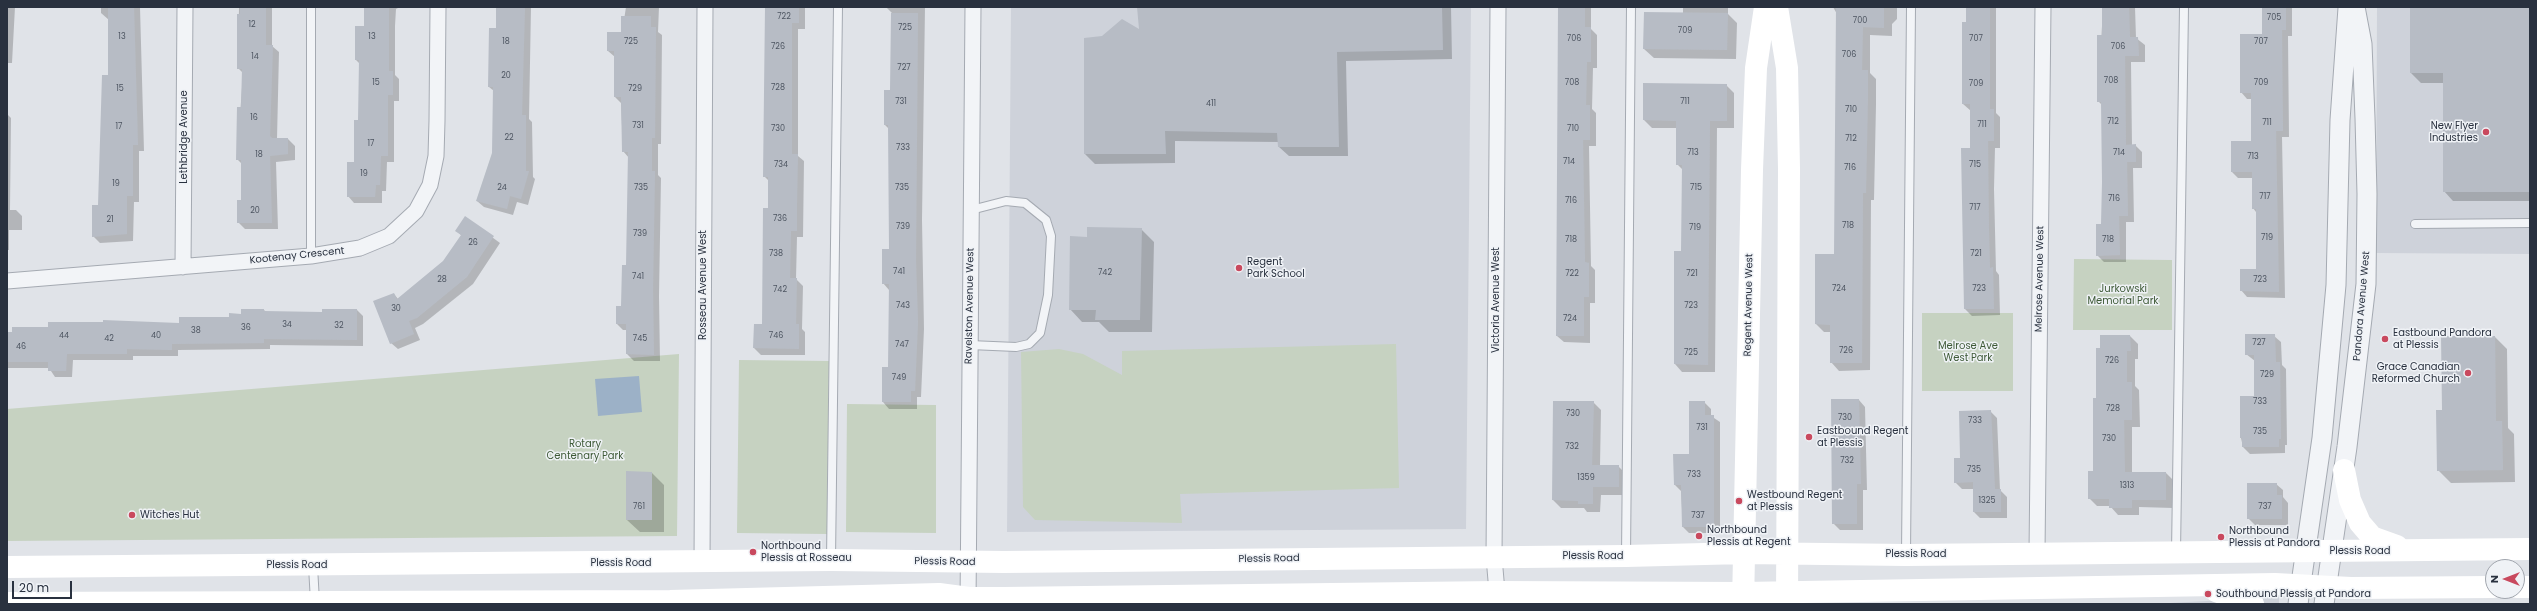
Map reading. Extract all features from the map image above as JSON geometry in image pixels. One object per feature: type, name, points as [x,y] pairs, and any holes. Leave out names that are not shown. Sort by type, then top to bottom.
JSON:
[{"type":"main road","name":"Regent Avenue West","points":[[1743,599],[1756,68],[1765,7]]},
{"type":"main road","points":[[1777,7],[1786,68],[1788,162],[1787,598]]},
{"type":"main road","points":[[2344,470],[2350,500],[2360,523],[2372,536],[2410,550]]},
{"type":"main road","name":"Plessis Road","points":[[7,567],[831,560],[968,562],[1626,556],[1744,553],[1906,554],[2530,549]]},
{"type":"main road","points":[[7,603],[670,601],[943,594],[969,601],[1054,598],[1497,592],[1663,598],[1743,599],[1787,598],[1886,590],[2200,585],[2299,595],[2485,588]]},
{"type":"main road","points":[[2200,585],[2252,604]]},
{"type":"main road","points":[[1853,604],[1886,590]]},
{"type":"main road","points":[[861,595],[880,604]]},
{"type":"main road","points":[[1034,604],[1054,598]]},
{"type":"street","name":"Lethbridge Avenue","points":[[183,267],[185,7]]},
{"type":"street","name":"Kootenay Crescent","points":[[7,281],[311,256],[360,248],[389,236],[416,211],[430,185],[436,156],[438,7]]},
{"type":"street","name":"Rosseau Avenue West","points":[[702,562],[705,7]]},
{"type":"street","name":"Ravelston Avenue West","points":[[969,601],[968,562],[973,7]]},
{"type":"street","name":"Victoria Avenue West","points":[[1497,592],[1494,557],[1498,7]]},
{"type":"street","name":"Melrose Avenue West","points":[[2037,552],[2043,7]]},
{"type":"street","points":[[2299,595],[2322,438],[2336,285],[2340,120],[2348,7]]},
{"type":"street","name":"Pandora Avenue West","points":[[2326,595],[2344,470],[2366,284],[2367,241],[2362,51],[2355,7]]},
{"type":"lane","points":[[311,7],[311,256]]},
{"type":"lane","points":[[831,560],[838,7]]},
{"type":"lane","points":[[1626,556],[1631,7]]},
{"type":"lane","points":[[1906,554],[1911,7]]},
{"type":"lane","points":[[2176,552],[2184,7]]},
{"type":"lane","points":[[970,345],[1016,347],[1029,344],[1040,333],[1048,295],[1051,236],[1046,220],[1025,203],[1006,201],[971,210]]},
{"type":"lane","points":[[2415,224],[2530,224]]},
{"type":"lane","points":[[313,565],[315,603]]},
{"type":"shaded area","name":"Regent Park School","points":[[1011,7],[1471,7],[1466,529],[1007,532]]},
{"type":"shaded area","points":[[2377,7],[2530,7],[2530,254],[2376,253]]},
{"type":"shaded area","points":[[2279,597],[2279,604],[2152,604]]},
{"type":"green space","name":"Jurkowski Memorial Park","points":[[2074,259],[2172,260],[2172,330],[2073,330]]},
{"type":"green space","name":"Melrose Ave West Park","points":[[1922,313],[2013,313],[2013,391],[1922,391]]},
{"type":"green space","points":[[1396,344],[1399,488],[1180,494],[1182,523],[1035,520],[1023,507],[1021,352],[1059,349],[1083,354],[1122,375],[1122,351]]},
{"type":"green space","name":"Rotary Centenary Park","points":[[679,354],[677,536],[7,541],[7,409]]},
{"type":"green space","points":[[739,360],[829,361],[827,534],[737,533]]},
{"type":"green space","points":[[847,404],[936,405],[936,533],[846,532]]},
{"type":"water","points":[[639,376],[642,412],[598,416],[595,379]]},
{"type":"building","points":[[108,7],[134,7],[138,145],[133,145],[133,196],[127,196],[127,234],[92,237],[92,205],[98,205],[102,75],[108,75]]},
{"type":"building","points":[[240,7],[266,7],[266,45],[273,45],[270,136],[272,138],[288,138],[288,154],[270,156],[272,223],[237,223],[237,200],[241,200],[241,160],[236,160],[237,107],[241,107],[242,69],[237,69],[237,14],[240,14]]},
{"type":"building","points":[[364,7],[389,7],[389,71],[393,71],[393,95],[388,95],[388,156],[381,156],[380,185],[376,185],[375,197],[347,197],[347,162],[354,162],[354,120],[358,120],[359,60],[355,60],[355,26],[364,26]]},
{"type":"building","points":[[496,7],[525,7],[522,115],[526,115],[526,171],[529,171],[521,199],[510,196],[507,209],[476,201],[492,153],[493,87],[488,87],[489,28],[496,28]]},
{"type":"building","points":[[765,7],[799,7],[799,23],[792,23],[792,154],[798,154],[797,231],[791,231],[790,278],[797,278],[796,324],[799,324],[799,349],[753,348],[754,324],[762,324],[763,208],[768,208],[768,177],[763,177]]},
{"type":"building","points":[[1137,7],[1442,7],[1443,50],[1337,52],[1339,147],[1278,147],[1277,133],[1165,131],[1166,154],[1084,154],[1084,38],[1102,36],[1122,19],[1139,29]]},
{"type":"building","points":[[1558,7],[1585,7],[1585,27],[1591,27],[1591,62],[1587,62],[1586,105],[1590,105],[1590,140],[1583,140],[1585,262],[1589,263],[1589,297],[1584,297],[1584,336],[1556,336]]},
{"type":"building","points":[[1836,7],[1884,7],[1884,28],[1863,27],[1862,70],[1868,70],[1868,96],[1866,193],[1863,193],[1862,363],[1830,363],[1830,325],[1815,324],[1815,254],[1834,254]]},
{"type":"building","points":[[1966,7],[1990,7],[1990,109],[1994,109],[1994,141],[1988,141],[1989,231],[1990,268],[1993,267],[1994,309],[1964,309],[1961,148],[1970,148],[1970,104],[1962,104],[1962,22],[1966,22]]},
{"type":"building","points":[[2102,7],[2129,7],[2130,37],[2138,37],[2139,56],[2125,56],[2126,145],[2136,144],[2136,162],[2127,162],[2128,216],[2119,216],[2120,255],[2096,256],[2096,224],[2101,224],[2102,182],[2101,102],[2097,102],[2097,35],[2102,35]]},
{"type":"building","points":[[2262,7],[2286,7],[2286,30],[2282,30],[2283,131],[2276,131],[2279,292],[2240,291],[2240,269],[2256,269],[2256,209],[2252,209],[2252,172],[2231,172],[2231,141],[2251,141],[2251,93],[2240,93],[2240,34],[2262,34]]},
{"type":"building","name":"New Flyer Industries","points":[[2410,7],[2530,7],[2530,192],[2443,192],[2443,73],[2410,73]]},
{"type":"building","points":[[1644,12],[1728,13],[1727,50],[1643,49]]},
{"type":"building","points":[[891,13],[918,13],[916,261],[918,322],[915,391],[911,391],[911,402],[882,402],[882,367],[888,367],[889,284],[882,284],[882,249],[889,249],[888,125],[884,125],[884,90],[890,90]]},
{"type":"building","points":[[621,16],[651,16],[651,27],[656,27],[655,138],[652,138],[652,171],[655,171],[653,289],[654,355],[626,354],[626,324],[616,324],[616,306],[621,306],[622,265],[626,265],[628,152],[622,152],[621,97],[614,97],[614,51],[607,51],[607,32],[621,32]]},
{"type":"building","points":[[1643,83],[1727,84],[1727,121],[1710,121],[1708,365],[1674,364],[1674,251],[1681,251],[1682,165],[1676,165],[1676,121],[1643,120]]},
{"type":"building","points":[[465,216],[494,236],[467,277],[417,318],[409,321],[414,334],[390,344],[373,301],[394,293],[397,299],[443,261],[461,235],[455,231]]},
{"type":"building","points":[[1087,227],[1142,228],[1140,320],[1095,320],[1096,310],[1069,310],[1070,236],[1087,237]]},
{"type":"building","points":[[241,309],[322,312],[322,309],[357,309],[357,340],[264,339],[264,343],[172,344],[172,350],[127,349],[127,354],[67,354],[66,371],[48,371],[48,362],[7,362],[7,332],[12,332],[12,327],[48,327],[48,322],[103,322],[103,320],[179,323],[179,317],[229,317],[229,313],[241,314]]},
{"type":"building","points":[[2245,334],[2275,334],[2276,362],[2280,362],[2281,439],[2279,439],[2279,447],[2242,447],[2242,438],[2240,438],[2240,396],[2254,396],[2254,355],[2245,355]]},
{"type":"building","points":[[2100,335],[2130,335],[2131,351],[2127,351],[2127,382],[2132,382],[2132,420],[2124,420],[2125,472],[2166,472],[2166,500],[2132,500],[2132,508],[2109,508],[2109,499],[2088,499],[2088,471],[2093,471],[2093,398],[2096,398],[2096,348],[2100,348]]},
{"type":"building","name":"Grace Canadian Reformed Church","points":[[2441,336],[2495,336],[2496,421],[2502,421],[2503,470],[2437,471],[2436,410],[2442,410]]},
{"type":"building","points":[[1831,399],[1859,399],[1861,484],[1857,484],[1857,524],[1832,524]]},
{"type":"building","points":[[1553,401],[1594,401],[1592,465],[1619,465],[1619,487],[1593,487],[1593,504],[1578,504],[1578,501],[1552,500]]},
{"type":"building","points":[[1689,401],[1705,401],[1705,415],[1714,415],[1714,527],[1682,527],[1681,485],[1674,485],[1673,454],[1689,454]]},
{"type":"building","points":[[1991,410],[1995,489],[2001,489],[2001,512],[1973,512],[1973,482],[1954,483],[1954,458],[1960,458],[1959,411]]},
{"type":"building","points":[[626,471],[652,472],[652,520],[626,520]]},
{"type":"building","points":[[2247,483],[2277,483],[2277,495],[2282,495],[2282,519],[2247,519]]},
{"type":"place","name":"New Flyer Industries","points":[[2486,132]]},
{"type":"place","name":"Regent Park School","points":[[1239,268]]},
{"type":"place","name":"Eastbound Pandora at Plessis","points":[[2385,339]]},
{"type":"place","name":"Grace Canadian Reformed Church","points":[[2468,373]]},
{"type":"place","name":"Eastbound Regent at Plessis","points":[[1809,437]]},
{"type":"place","name":"Westbound Regent at Plessis","points":[[1739,501]]},
{"type":"place","name":"Witches Hut","points":[[132,515]]},
{"type":"place","name":"Northbound Plessis at Regent","points":[[1699,536]]},
{"type":"place","name":"Northbound Plessis at Pandora","points":[[2221,537]]},
{"type":"place","name":"Northbound Plessis at Rosseau","points":[[753,552]]},
{"type":"place","name":"Southbound Plessis at Pandora","points":[[2208,594]]}]
